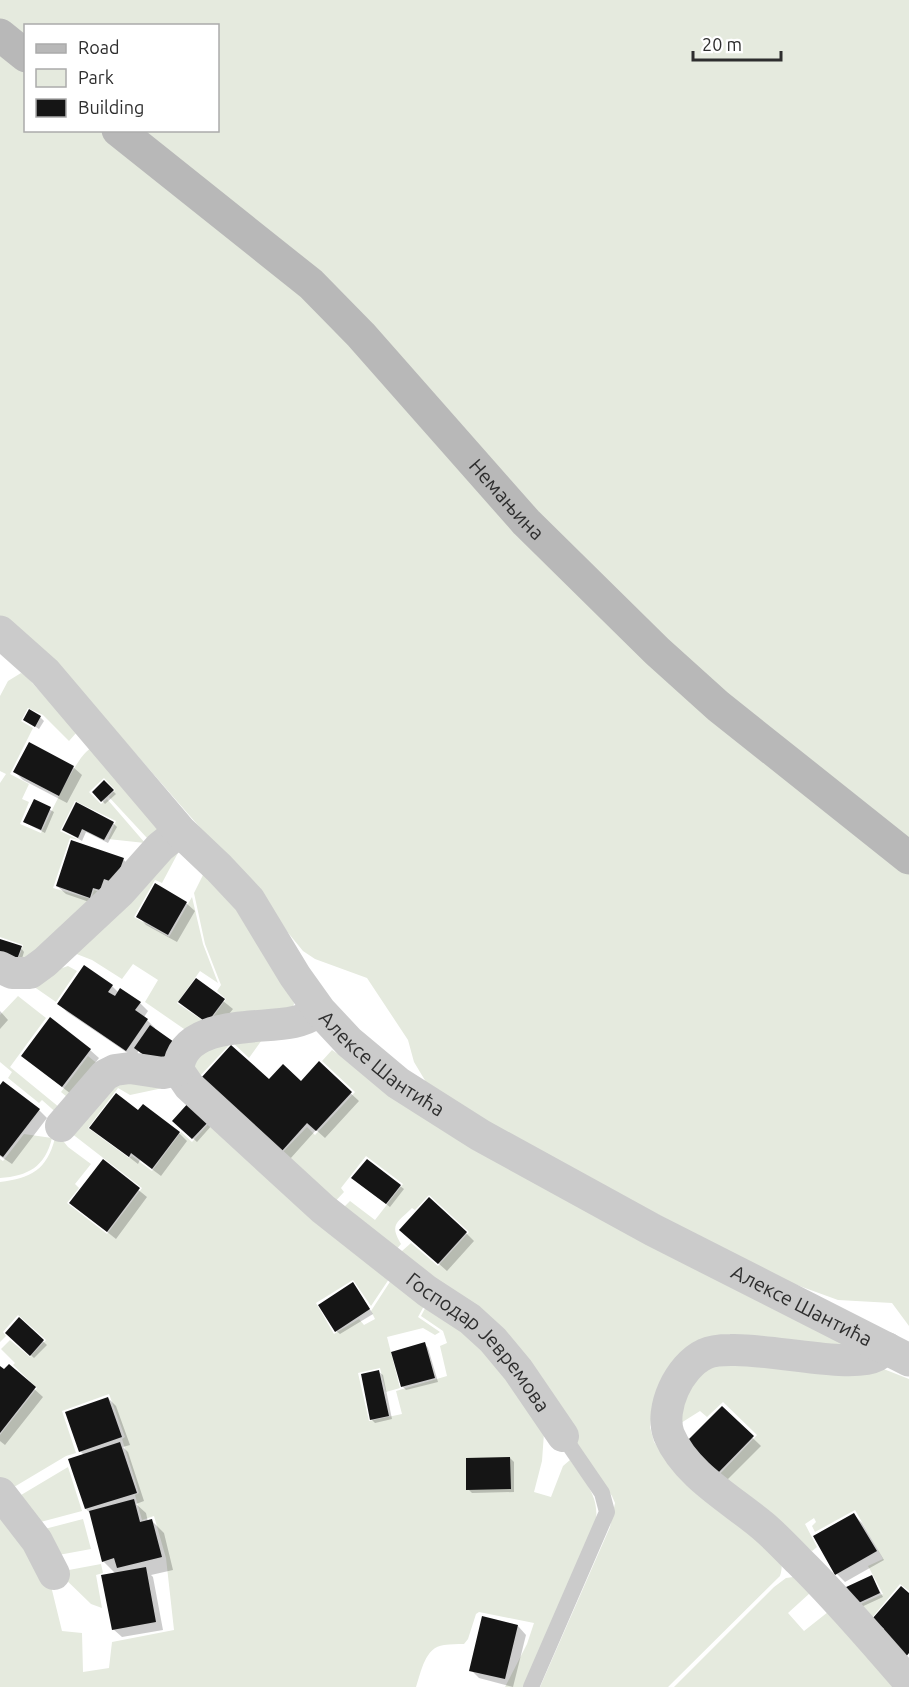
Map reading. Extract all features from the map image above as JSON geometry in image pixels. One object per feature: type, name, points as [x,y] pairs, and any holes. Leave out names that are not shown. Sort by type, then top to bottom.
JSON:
[{"type":"main road","points":[[0,34],[24,54]]},
{"type":"main road","name":"Немањина","points":[[121,132],[311,284],[361,335],[526,522],[657,651],[718,706],[909,858]]},
{"type":"street","name":"Алексе Шантића","points":[[0,632],[45,672],[180,831],[219,867],[249,900],[320,1011],[349,1042],[398,1083],[480,1135],[653,1230],[898,1354]]},
{"type":"street","points":[[0,967],[12,973],[30,973],[45,962],[120,892],[160,847],[180,831]]},
{"type":"street","points":[[61,1126],[105,1075],[115,1070],[130,1068],[163,1073],[178,1070],[179,1059],[184,1050],[202,1036],[242,1028],[294,1022],[306,1019],[320,1011]]},
{"type":"street","name":"Господар Јевремова","points":[[178,1070],[189,1086],[322,1209],[427,1291],[470,1319],[493,1340],[518,1370],[563,1436]]},
{"type":"street","name":"Алексе Шантића","points":[[898,1354],[859,1360],[768,1351],[731,1350],[706,1353],[691,1364],[676,1382],[667,1406],[669,1434],[687,1464],[764,1527],[799,1561],[909,1682]]},
{"type":"street","points":[[0,1493],[37,1541],[54,1574]]},
{"type":"lane","name":"Господар Јевремова","points":[[531,1687],[607,1512],[602,1493],[563,1436]]},
{"type":"green space","points":[[0,0],[909,0],[909,1326],[892,1303],[838,1300],[783,1280],[463,1112],[426,1082],[414,1062],[408,1040],[367,978],[315,959],[303,951],[230,862],[61,668],[0,616]]},
{"type":"green space","points":[[21,673],[77,732],[69,741],[43,715],[28,708],[21,721],[33,728],[10,774],[29,784],[22,799],[29,802],[20,824],[41,833],[78,762],[90,749],[160,829],[147,838],[109,797],[115,790],[104,778],[89,792],[101,804],[107,799],[145,843],[108,839],[116,821],[75,801],[60,831],[79,840],[70,838],[53,888],[91,899],[94,890],[104,894],[45,949],[18,960],[23,945],[0,937],[0,783],[6,774],[0,771],[0,696],[8,681]]},
{"type":"green space","points":[[179,851],[162,883],[155,880],[134,917],[169,937],[192,897],[203,944],[218,983],[200,971],[177,1003],[208,1024],[226,999],[217,991],[221,985],[205,944],[194,893],[204,873],[236,905],[293,996],[294,1004],[291,1011],[187,1031],[145,1002],[158,980],[133,964],[122,979],[92,960],[74,953],[163,856]]},
{"type":"green space","points":[[68,966],[77,971],[56,1002],[30,984],[42,975]]},
{"type":"green space","points":[[18,996],[46,1018],[10,1067],[65,1112],[60,1116],[42,1100],[39,1103],[8,1078],[12,1072],[0,1062],[0,1015]]},
{"type":"green space","points":[[262,1033],[264,1037],[249,1058],[232,1042],[198,1078],[281,1154],[307,1127],[315,1135],[355,1092],[322,1061],[332,1050],[426,1114],[509,1163],[654,1243],[868,1352],[865,1355],[851,1354],[763,1343],[703,1345],[685,1357],[668,1375],[652,1411],[650,1427],[654,1442],[670,1463],[768,1543],[778,1554],[782,1566],[780,1576],[668,1687],[540,1687],[610,1527],[615,1503],[509,1346],[494,1330],[428,1286],[393,1259],[411,1243],[438,1266],[469,1232],[429,1195],[415,1210],[412,1208],[396,1224],[397,1237],[401,1244],[390,1257],[337,1214],[350,1201],[375,1220],[403,1184],[366,1156],[341,1188],[344,1192],[330,1207],[192,1076],[190,1063],[194,1053],[202,1046],[226,1037]]},
{"type":"green space","points":[[88,1056],[99,1065],[72,1101],[61,1092]]},
{"type":"green space","points":[[119,1080],[163,1088],[130,1095],[118,1088],[88,1128],[129,1158],[132,1156],[152,1171],[181,1132],[192,1142],[212,1120],[393,1273],[371,1306],[353,1280],[316,1303],[334,1334],[359,1319],[364,1325],[375,1319],[371,1311],[395,1274],[429,1297],[418,1317],[440,1332],[435,1335],[423,1328],[387,1337],[400,1388],[386,1392],[380,1368],[358,1373],[369,1421],[402,1414],[396,1391],[447,1376],[440,1346],[447,1343],[443,1331],[421,1316],[430,1299],[468,1323],[544,1433],[542,1461],[534,1492],[551,1497],[563,1466],[570,1460],[585,1481],[593,1495],[596,1520],[524,1687],[505,1687],[527,1644],[534,1623],[479,1612],[476,1614],[468,1639],[464,1644],[447,1645],[432,1650],[422,1668],[416,1687],[0,1687],[0,1502],[51,1586],[62,1631],[82,1633],[83,1672],[109,1668],[112,1642],[174,1630],[166,1558],[154,1516],[142,1520],[135,1495],[139,1493],[122,1439],[125,1437],[109,1394],[62,1411],[76,1453],[66,1456],[9,1490],[0,1479],[0,1435],[37,1388],[13,1365],[15,1363],[1,1349],[10,1340],[30,1357],[46,1340],[18,1315],[3,1332],[6,1336],[0,1342],[0,1182],[21,1178],[36,1170],[47,1158],[55,1138],[60,1137],[68,1147],[91,1164],[75,1184],[79,1188],[67,1203],[107,1234],[142,1188],[71,1133]]},
{"type":"green space","points":[[24,1134],[52,1138],[45,1156],[40,1163],[27,1172],[0,1178],[0,1159],[3,1161]]},
{"type":"green space","points":[[700,1363],[881,1368],[909,1379],[909,1591],[900,1584],[871,1619],[852,1608],[883,1594],[868,1566],[883,1559],[855,1510],[815,1532],[812,1526],[816,1522],[814,1518],[805,1524],[817,1547],[812,1551],[776,1529],[718,1476],[757,1435],[723,1402],[707,1417],[700,1411],[673,1428]]},
{"type":"green space","points":[[68,1467],[82,1511],[33,1524],[16,1498]]},
{"type":"green space","points":[[83,1519],[91,1549],[53,1556],[37,1531]]},
{"type":"green space","points":[[101,1564],[103,1573],[96,1575],[102,1608],[91,1604],[58,1572]]},
{"type":"green space","points":[[793,1577],[810,1593],[788,1613],[804,1631],[828,1612],[906,1687],[674,1687],[774,1587],[786,1578]]},
{"type":"building","points":[[29,709],[41,716],[35,727],[23,720]]},
{"type":"building","points":[[29,742],[74,766],[59,796],[13,772]]},
{"type":"building","points":[[104,780],[114,790],[101,802],[92,792]]},
{"type":"building","points":[[34,799],[51,807],[41,830],[23,822]]},
{"type":"building","points":[[76,802],[114,822],[104,840],[82,829],[78,838],[62,830]]},
{"type":"building","points":[[71,840],[124,858],[115,883],[104,879],[100,890],[93,888],[90,898],[56,886]]},
{"type":"building","points":[[155,883],[187,902],[168,935],[136,917]]},
{"type":"building","points":[[0,939],[22,946],[16,962],[0,957]]},
{"type":"building","points":[[84,965],[113,985],[108,992],[115,996],[120,988],[141,1002],[135,1010],[148,1019],[126,1051],[57,1004]]},
{"type":"building","points":[[196,978],[225,999],[207,1023],[178,1002]]},
{"type":"building","points":[[50,1017],[91,1049],[62,1087],[21,1056]]},
{"type":"building","points":[[150,1025],[174,1042],[159,1066],[134,1048]]},
{"type":"building","points":[[231,1045],[269,1079],[283,1064],[301,1081],[319,1061],[352,1092],[316,1131],[307,1123],[281,1152],[201,1078]]},
{"type":"building","points":[[3,1081],[40,1109],[3,1157],[0,1155],[0,1085]]},
{"type":"building","points":[[116,1093],[138,1110],[143,1104],[180,1132],[152,1169],[131,1153],[129,1157],[89,1128]]},
{"type":"building","points":[[190,1101],[210,1120],[192,1139],[172,1121]]},
{"type":"building","points":[[103,1159],[140,1188],[107,1232],[69,1203]]},
{"type":"building","points":[[367,1159],[401,1185],[386,1204],[351,1178]]},
{"type":"building","points":[[429,1197],[467,1232],[438,1264],[399,1230]]},
{"type":"building","points":[[353,1282],[370,1309],[335,1332],[318,1305]]},
{"type":"building","points":[[19,1317],[44,1340],[30,1356],[5,1333]]},
{"type":"building","points":[[425,1342],[435,1378],[401,1387],[391,1352]]},
{"type":"building","points":[[9,1364],[36,1387],[0,1433],[0,1366],[4,1369]]},
{"type":"building","points":[[379,1370],[389,1416],[370,1420],[361,1374]]},
{"type":"building","points":[[108,1397],[122,1437],[79,1452],[65,1412]]},
{"type":"building","points":[[722,1406],[754,1436],[717,1474],[685,1443]]},
{"type":"building","points":[[120,1442],[137,1493],[85,1509],[68,1459]]},
{"type":"building","points":[[510,1457],[511,1489],[466,1490],[466,1458]]},
{"type":"building","points":[[134,1499],[140,1522],[152,1519],[162,1557],[117,1568],[114,1558],[102,1562],[89,1511]]},
{"type":"building","points":[[854,1513],[877,1551],[835,1575],[813,1536]]},
{"type":"building","points":[[146,1567],[156,1622],[112,1630],[101,1575]]},
{"type":"building","points":[[872,1575],[880,1593],[852,1606],[844,1588]]},
{"type":"building","points":[[901,1586],[909,1593],[909,1653],[905,1658],[879,1636],[884,1629],[872,1619]]},
{"type":"building","points":[[482,1616],[518,1625],[505,1679],[469,1671]]}]
